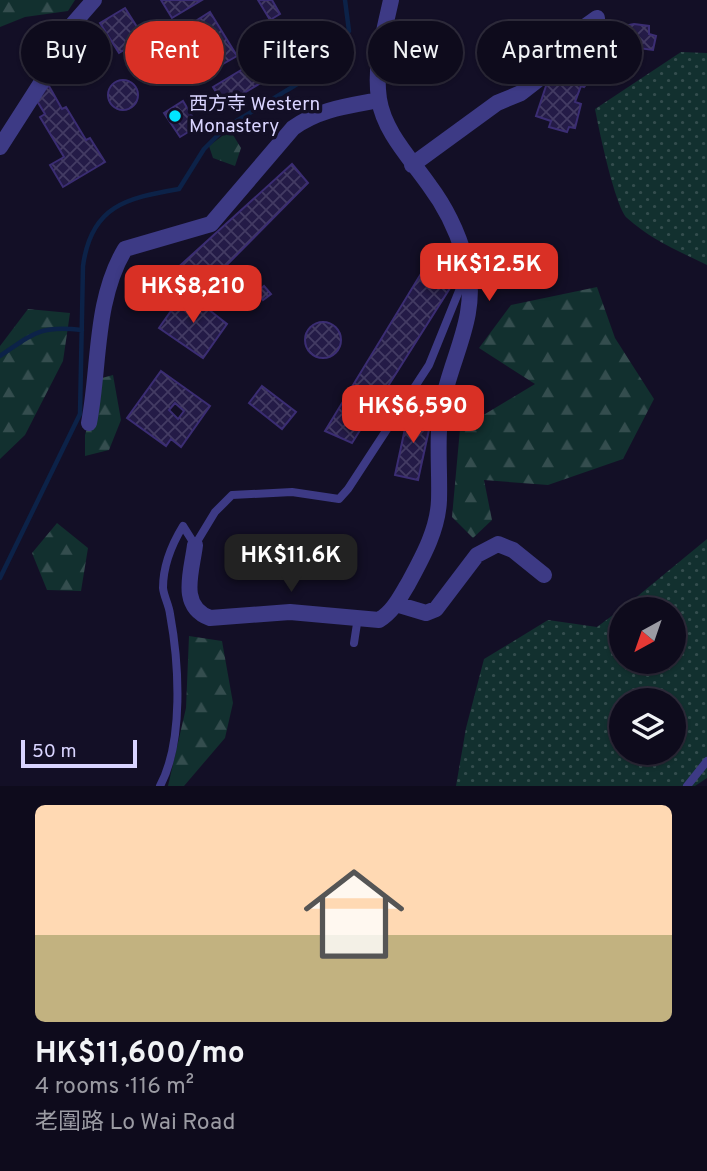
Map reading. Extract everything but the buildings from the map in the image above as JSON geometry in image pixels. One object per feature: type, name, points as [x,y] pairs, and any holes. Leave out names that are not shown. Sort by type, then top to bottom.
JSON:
[{"type":"street","points":[[0,147],[41,83],[59,40],[94,0]]},
{"type":"street","points":[[195,545],[189,597],[199,614],[210,618],[290,612],[379,620],[396,604],[426,552],[439,503],[438,446],[441,407],[467,328],[471,298],[468,269],[458,237],[443,206],[412,164],[383,117],[379,100],[380,53],[391,0]]},
{"type":"street","points":[[412,164],[497,103],[521,93],[539,79],[576,33],[597,18]]},
{"type":"street","points":[[89,423],[93,370],[106,298],[114,268],[125,249],[211,224],[293,128],[308,117],[329,109],[379,100]]},
{"type":"street","points":[[396,604],[426,613],[436,609],[477,555],[498,544],[513,550],[544,575]]},
{"type":"lane","points":[[160,786],[175,727],[178,697],[170,613],[163,590],[173,542],[183,526],[195,545],[215,512],[232,495],[292,492],[339,499],[429,365],[468,269]]},
{"type":"lane","points":[[354,643],[358,617]]},
{"type":"lane","points":[[687,786],[707,761]]},
{"type":"green space","points":[[0,0],[75,0],[68,11],[25,17],[0,27]]},
{"type":"green space","points":[[681,52],[707,53],[707,265],[655,239],[636,226],[622,211],[595,109],[633,84],[642,84],[642,78]]},
{"type":"green space","points":[[230,130],[241,148],[235,166],[213,158],[209,146]]},
{"type":"green space","points":[[597,287],[615,338],[654,399],[623,459],[548,485],[484,480],[492,520],[473,538],[452,517],[460,429],[535,384],[479,348],[511,305]]},
{"type":"green space","points":[[28,309],[70,313],[63,361],[25,435],[0,459],[0,346]]},
{"type":"green space","points":[[113,375],[121,420],[109,450],[85,456],[85,435],[102,378]]},
{"type":"green space","points":[[57,523],[88,548],[81,591],[47,590],[32,553]]},
{"type":"green space","points":[[707,539],[707,778],[695,786],[456,786],[466,728],[484,659],[548,620],[597,627],[609,618],[609,674],[686,674],[686,597],[637,597]]},
{"type":"green space","points":[[189,636],[222,641],[233,703],[225,738],[184,786],[168,786],[186,708]]},
{"type":"waterway","points":[[0,578],[80,414],[83,266],[94,230],[114,208],[127,201],[179,189],[204,149],[225,128],[312,75],[329,59],[349,31],[345,0]]},
{"type":"waterway","points":[[0,356],[47,330],[82,330]]},
{"type":"place","name":"西方寺 Western Monastery","points":[[175,116]]}]
